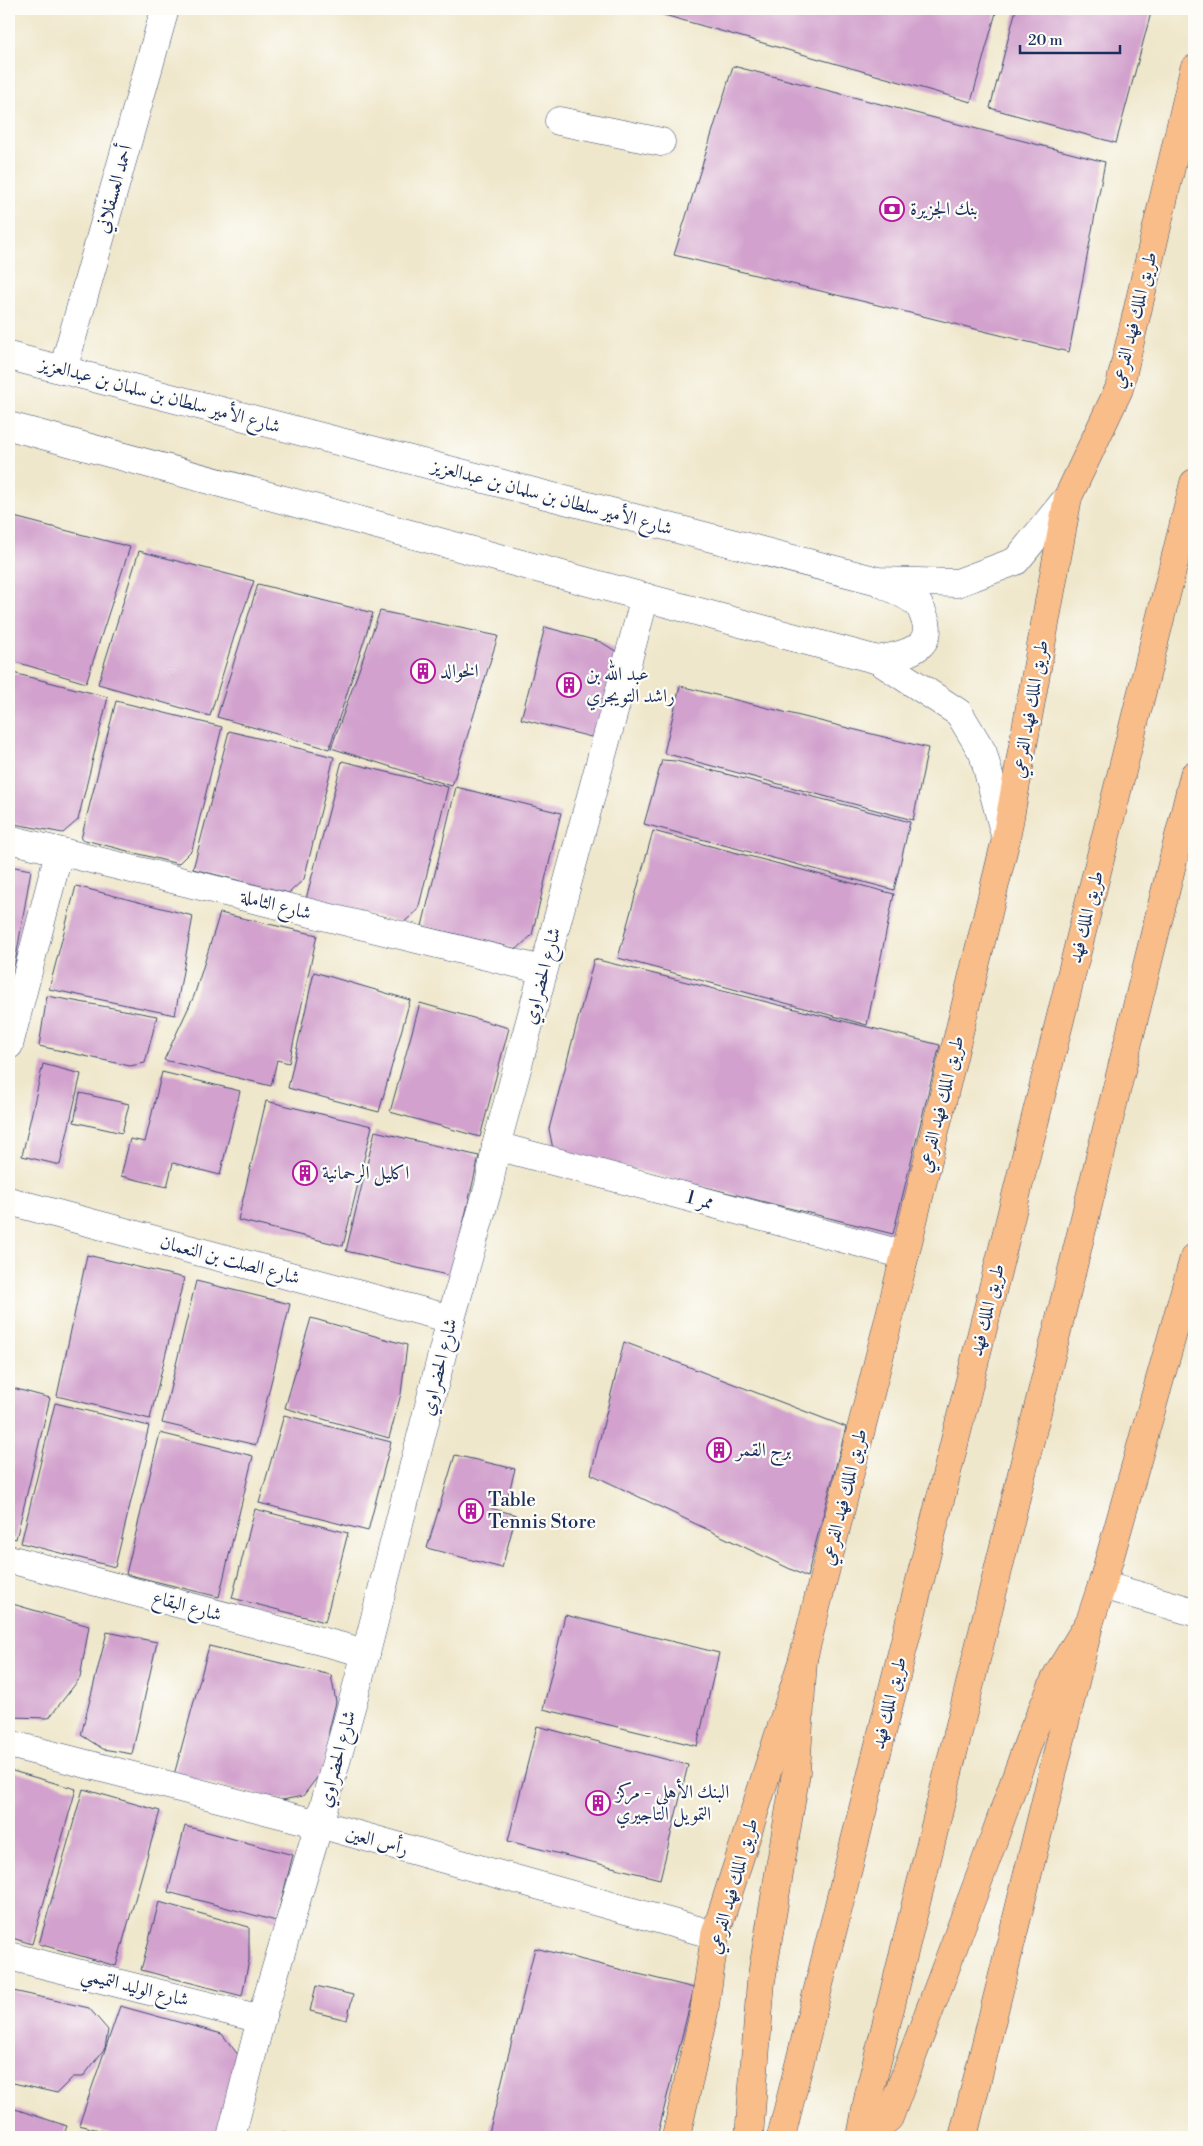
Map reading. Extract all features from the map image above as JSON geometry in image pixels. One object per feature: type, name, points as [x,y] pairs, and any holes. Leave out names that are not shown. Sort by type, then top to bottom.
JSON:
[{"type":"main road","name":"طريق الملك فهد الفرعي","points":[[676,2137],[704,2012],[715,1935],[803,1660],[1006,839],[1068,497],[1119,389],[1194,69]]},
{"type":"main road","name":"طريق الملك فهد","points":[[781,2137],[1194,483]]},
{"type":"main road","points":[[861,2137],[871,2085],[1194,775]]},
{"type":"main road","points":[[963,2137],[1090,1621],[1102,1586],[1194,1258]]},
{"type":"main road","points":[[865,2137],[889,2118],[1030,1738],[1057,1674],[1090,1621]]},
{"type":"main road","points":[[749,2137],[762,1981],[796,1772],[803,1660]]},
{"type":"street","name":"أحمد العسقلاني","points":[[63,370],[166,9]]},
{"type":"street","points":[[559,121],[660,142]]},
{"type":"street","name":"شارع الأمير سلطان بن سلمان بن عبدالعزيز","points":[[9,356],[878,581],[957,583],[1016,561],[1068,497]]},
{"type":"street","points":[[9,426],[878,660],[959,713],[982,753],[1006,839]]},
{"type":"street","points":[[878,581],[918,604],[927,627],[925,638],[919,648],[900,656],[878,660]]},
{"type":"street","name":"شارع الحضراوي","points":[[231,2137],[261,2019],[319,1824],[366,1653],[451,1319],[489,1185],[496,1146],[645,597]]},
{"type":"street","name":"شارع الثاملة","points":[[9,839],[543,970]]},
{"type":"street","points":[[9,1045],[59,852]]},
{"type":"street","name":"ممر 1","points":[[496,1146],[904,1254]]},
{"type":"street","name":"شارع الصلت بن النعمان","points":[[9,1201],[451,1319]]},
{"type":"street","name":"شارع البقاع","points":[[9,1559],[366,1653]]},
{"type":"street","points":[[1102,1586],[1194,1612]]},
{"type":"street","name":"رأس العين","points":[[9,1744],[319,1824],[715,1935]]},
{"type":"street","name":"شارع الوليد التميمي","points":[[9,1956],[261,2019]]},
{"type":"building","points":[[643,9],[997,9],[971,102]]},
{"type":"building","points":[[1016,9],[1152,9],[1116,143],[990,108]]},
{"type":"building","name":"بنك الجزيرة","points":[[733,66],[1105,162],[1069,352],[674,255]]},
{"type":"building","points":[[14,517],[130,547],[86,683],[9,660],[9,536]]},
{"type":"building","points":[[139,551],[254,581],[234,637],[210,716],[98,684]]},
{"type":"building","points":[[258,584],[373,613],[329,749],[217,717]]},
{"type":"building","name":"الخوالد","points":[[380,611],[498,636],[452,786],[331,748]]},
{"type":"building","name":"عبد الله بن راشد التويجري","points":[[545,627],[601,642],[617,652],[595,738],[521,719]]},
{"type":"building","points":[[9,672],[108,697],[78,820],[63,833],[9,823]]},
{"type":"building","points":[[680,686],[928,748],[913,820],[664,753]]},
{"type":"building","points":[[116,701],[222,727],[192,850],[178,864],[81,839]]},
{"type":"building","points":[[229,731],[334,757],[304,879],[289,893],[193,869]]},
{"type":"building","points":[[662,760],[676,761],[910,822],[894,890],[644,824]]},
{"type":"building","points":[[342,761],[448,787],[418,910],[403,923],[306,899]]},
{"type":"building","points":[[456,787],[561,813],[532,935],[517,949],[422,926]]},
{"type":"building","points":[[653,831],[894,894],[867,1025],[618,958]]},
{"type":"building","points":[[9,866],[31,870],[11,987],[9,987]]},
{"type":"building","points":[[76,886],[193,916],[175,1015],[49,989]]},
{"type":"building","points":[[220,913],[317,935],[289,1063],[277,1060],[271,1086],[164,1060],[194,996]]},
{"type":"building","points":[[594,959],[940,1045],[893,1234],[553,1149],[549,1129]]},
{"type":"building","points":[[314,972],[410,1000],[379,1112],[288,1088]]},
{"type":"building","points":[[47,996],[157,1016],[145,1063],[130,1066],[39,1046]]},
{"type":"building","points":[[420,1003],[509,1028],[480,1137],[390,1112]]},
{"type":"building","points":[[43,1064],[81,1074],[60,1165],[22,1156]]},
{"type":"building","points":[[162,1072],[240,1091],[220,1175],[173,1163],[167,1187],[121,1176],[130,1139],[145,1142]]},
{"type":"building","points":[[80,1093],[129,1104],[122,1133],[74,1122]]},
{"type":"building","name":"اكليل الرحمانية","points":[[266,1101],[372,1126],[343,1246],[238,1220]]},
{"type":"building","points":[[375,1131],[479,1156],[451,1276],[346,1251]]},
{"type":"building","points":[[87,1255],[184,1278],[150,1419],[57,1396]]},
{"type":"building","points":[[196,1281],[290,1304],[256,1445],[162,1423]]},
{"type":"building","points":[[311,1318],[407,1345],[401,1394],[389,1438],[285,1408]]},
{"type":"building","name":"برج القمر","points":[[624,1342],[846,1427],[807,1577],[591,1474]]},
{"type":"building","points":[[9,1387],[50,1398],[16,1539],[9,1537]]},
{"type":"building","points":[[55,1403],[149,1426],[115,1567],[21,1543]]},
{"type":"building","points":[[284,1415],[391,1442],[368,1531],[259,1503]]},
{"type":"building","points":[[160,1433],[253,1456],[219,1597],[126,1574]]},
{"type":"building","name":"Table Tennis Store","points":[[455,1455],[515,1469],[508,1496],[495,1493],[491,1508],[516,1515],[502,1568],[427,1548]]},
{"type":"building","points":[[255,1509],[348,1533],[325,1622],[232,1598]]},
{"type":"building","points":[[9,1603],[89,1626],[80,1678],[49,1718],[9,1717]]},
{"type":"building","points":[[565,1615],[719,1653],[697,1746],[543,1709]]},
{"type":"building","points":[[107,1632],[157,1642],[132,1754],[103,1749],[81,1735]]},
{"type":"building","points":[[209,1646],[331,1675],[336,1702],[329,1731],[328,1749],[322,1771],[303,1796],[282,1800],[174,1775]]},
{"type":"building","name":"البنك الأهلي - مركز التمويل التاجيري","points":[[537,1726],[688,1765],[660,1879],[508,1841]]},
{"type":"building","points":[[9,1770],[76,1789],[32,1944],[9,1937]]},
{"type":"building","points":[[83,1789],[160,1811],[116,1966],[39,1944]]},
{"type":"building","points":[[185,1826],[293,1855],[276,1921],[168,1892]]},
{"type":"building","points":[[159,1902],[249,1927],[249,1960],[242,1996],[141,1970]]},
{"type":"building","points":[[535,1948],[694,1988],[657,2137],[488,2137]]},
{"type":"building","points":[[316,1986],[353,1995],[347,2020],[310,2011]]},
{"type":"building","points":[[9,1990],[89,2008],[108,2030],[105,2048],[83,2077],[73,2077],[57,2093],[9,2082]]},
{"type":"building","points":[[120,2006],[222,2034],[239,2056],[218,2137],[127,2137],[79,2125]]},
{"type":"building","points":[[9,2107],[67,2126],[63,2137],[9,2137]]},
{"type":"building","points":[[282,2132],[298,2137],[281,2137]]},
{"type":"building","points":[[82,2133],[99,2136],[99,2137],[81,2137]]},
{"type":"place","name":"بنك الجزيرة","points":[[892,209]]},
{"type":"place","name":"الخوالد","points":[[423,671]]},
{"type":"place","name":"عبد الله بن راشد التويجري","points":[[569,685]]},
{"type":"place","name":"اكليل الرحمانية","points":[[305,1173]]},
{"type":"place","name":"برج القمر","points":[[719,1450]]},
{"type":"place","name":"Table Tennis Store","points":[[471,1511]]},
{"type":"place","name":"البنك الأهلي - مركز التمويل التاجيري","points":[[598,1803]]}]
